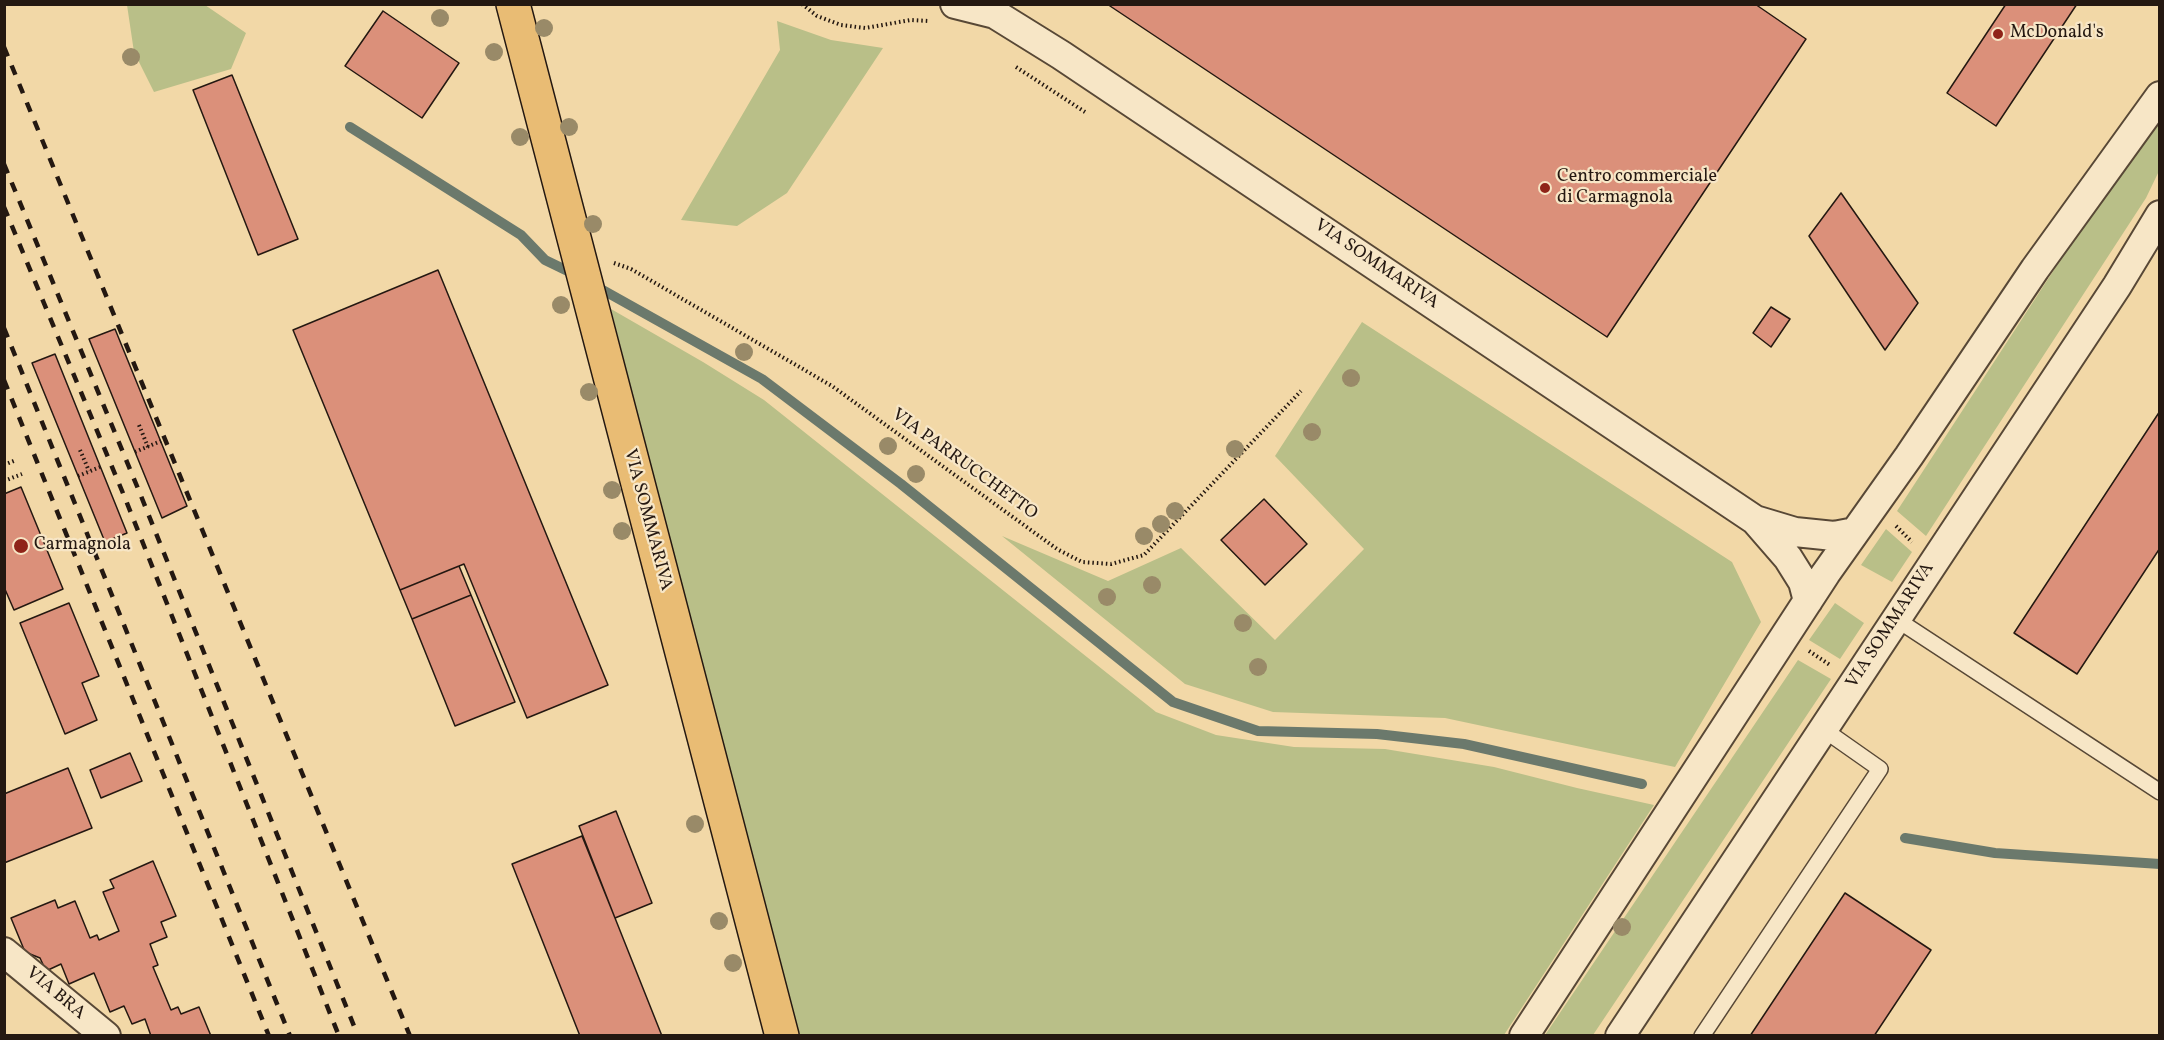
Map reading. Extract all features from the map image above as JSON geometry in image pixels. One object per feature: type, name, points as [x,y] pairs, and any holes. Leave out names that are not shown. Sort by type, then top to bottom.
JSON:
[{"type":"main road","name":"VIA SOMMARIVA","points":[[513,4],[782,1035]]},
{"type":"street","name":"VIA SOMMARIVA","points":[[955,4],[990,9],[1755,520],[1788,558],[1803,582],[1808,601]]},
{"type":"street","points":[[1524,1035],[1808,601],[1910,456],[2035,269],[2160,96]]},
{"type":"street","name":"VIA SOMMARIVA","points":[[1620,1035],[2117,286],[2160,215]]},
{"type":"street","name":"VIA SOMMARIVA","points":[[1755,520],[1795,532],[1834,536],[1855,532]]},
{"type":"street","name":"VIA BRA","points":[[4,952],[106,1035]]},
{"type":"lane","points":[[1896,619],[2160,792]]},
{"type":"lane","points":[[1702,1035],[1880,769],[1823,729]]},
{"type":"path","points":[[802,4],[817,16],[841,25],[865,28],[911,20],[930,21]]},
{"type":"path","points":[[1008,61],[1088,114]]},
{"type":"path","name":"VIA PARRUCCHETTO","points":[[578,256],[631,268],[832,386],[1058,549],[1082,562],[1111,564],[1144,555],[1301,391]]},
{"type":"path","points":[[139,425],[148,447]]},
{"type":"path","points":[[135,452],[160,441]]},
{"type":"path","points":[[80,450],[89,471]]},
{"type":"path","points":[[4,465],[16,460]]},
{"type":"path","points":[[78,476],[100,467]]},
{"type":"path","points":[[4,481],[22,474]]},
{"type":"path","points":[[1786,634],[1854,682]]},
{"type":"green space","points":[[127,5],[205,5],[246,33],[231,69],[154,92],[134,52]]},
{"type":"green space","points":[[777,21],[831,40],[883,48],[787,193],[737,226],[681,220],[780,50]]},
{"type":"green space","points":[[2159,115],[2159,171],[2146,198],[1926,536],[1897,511],[2104,193]]},
{"type":"green space","points":[[611,309],[764,400],[1156,712],[1216,735],[1294,747],[1385,749],[1494,767],[1654,805],[1504,1035],[795,1035]]},
{"type":"green space","points":[[1362,322],[1732,562],[1761,622],[1675,767],[1445,718],[1273,712],[1185,684],[1002,536],[1108,581],[1181,548],[1275,640],[1364,549],[1275,456]]},
{"type":"green space","points":[[1886,529],[1912,552],[1892,582],[1861,565]]},
{"type":"green space","points":[[1835,603],[1864,623],[1840,659],[1809,640]]},
{"type":"green space","points":[[1798,660],[1831,679],[1593,1035],[1545,1035]]},
{"type":"building","name":"Centro commerciale di Carmagnola","points":[[1107,4],[1755,4],[1806,39],[1607,337]]},
{"type":"building","points":[[2006,4],[2077,4],[1996,126],[1947,93]]},
{"type":"building","points":[[383,11],[459,63],[422,118],[345,66]]},
{"type":"building","points":[[232,75],[298,239],[258,255],[193,90]]},
{"type":"building","points":[[1841,193],[1918,303],[1885,350],[1809,236]]},
{"type":"building","points":[[438,270],[608,685],[527,718],[464,564],[400,590],[293,330]]},
{"type":"building","points":[[1771,307],[1790,319],[1771,347],[1753,333]]},
{"type":"building","points":[[115,329],[187,506],[162,518],[89,339]]},
{"type":"building","points":[[55,354],[127,533],[105,542],[32,363]]},
{"type":"building","points":[[2160,411],[2160,548],[2077,674],[2014,633]]},
{"type":"building","points":[[21,487],[63,589],[14,610],[4,587],[4,494]]},
{"type":"building","points":[[1264,499],[1307,544],[1265,585],[1221,540]]},
{"type":"building","points":[[459,566],[471,595],[412,619],[400,590]]},
{"type":"building","points":[[471,595],[515,702],[455,726],[412,619]]},
{"type":"building","points":[[69,603],[99,676],[82,683],[97,720],[65,734],[20,623]]},
{"type":"building","points":[[130,753],[142,781],[101,798],[90,770]]},
{"type":"building","points":[[68,768],[92,828],[4,863],[4,794]]},
{"type":"building","points":[[616,811],[652,903],[615,918],[579,826]]},
{"type":"building","points":[[582,836],[662,1036],[580,1036],[512,864]]},
{"type":"building","points":[[153,861],[176,916],[161,922],[167,937],[150,944],[158,965],[153,967],[171,1010],[178,1007],[181,1014],[199,1007],[211,1036],[151,1036],[145,1019],[132,1024],[124,1006],[110,1012],[94,973],[69,984],[61,964],[46,971],[40,958],[25,952],[11,918],[55,900],[58,908],[75,901],[90,938],[97,935],[99,940],[119,931],[103,892],[114,888],[110,880]]},
{"type":"building","points":[[1845,893],[1931,950],[1874,1036],[1750,1036]]},
{"type":"waterway","points":[[350,127],[521,235],[545,260],[578,276]]},
{"type":"waterway","points":[[592,284],[762,379],[901,484],[1173,702],[1258,731],[1377,734],[1464,744],[1642,784]]},
{"type":"waterway","points":[[1905,838],[1995,853],[2160,864]]},
{"type":"railway","points":[[4,47],[410,1036]]},
{"type":"railway","points":[[4,164],[139,491],[358,1036]]},
{"type":"railway","points":[[4,207],[125,498],[339,1036]]},
{"type":"railway","points":[[4,328],[290,1036]]},
{"type":"railway","points":[[4,380],[269,1036]]},
{"type":"place","name":"McDonald's","points":[[1998,34]]},
{"type":"place","name":"Centro commerciale di Carmagnola","points":[[1545,188]]},
{"type":"place","name":"Carmagnola","points":[[21,546]]}]
